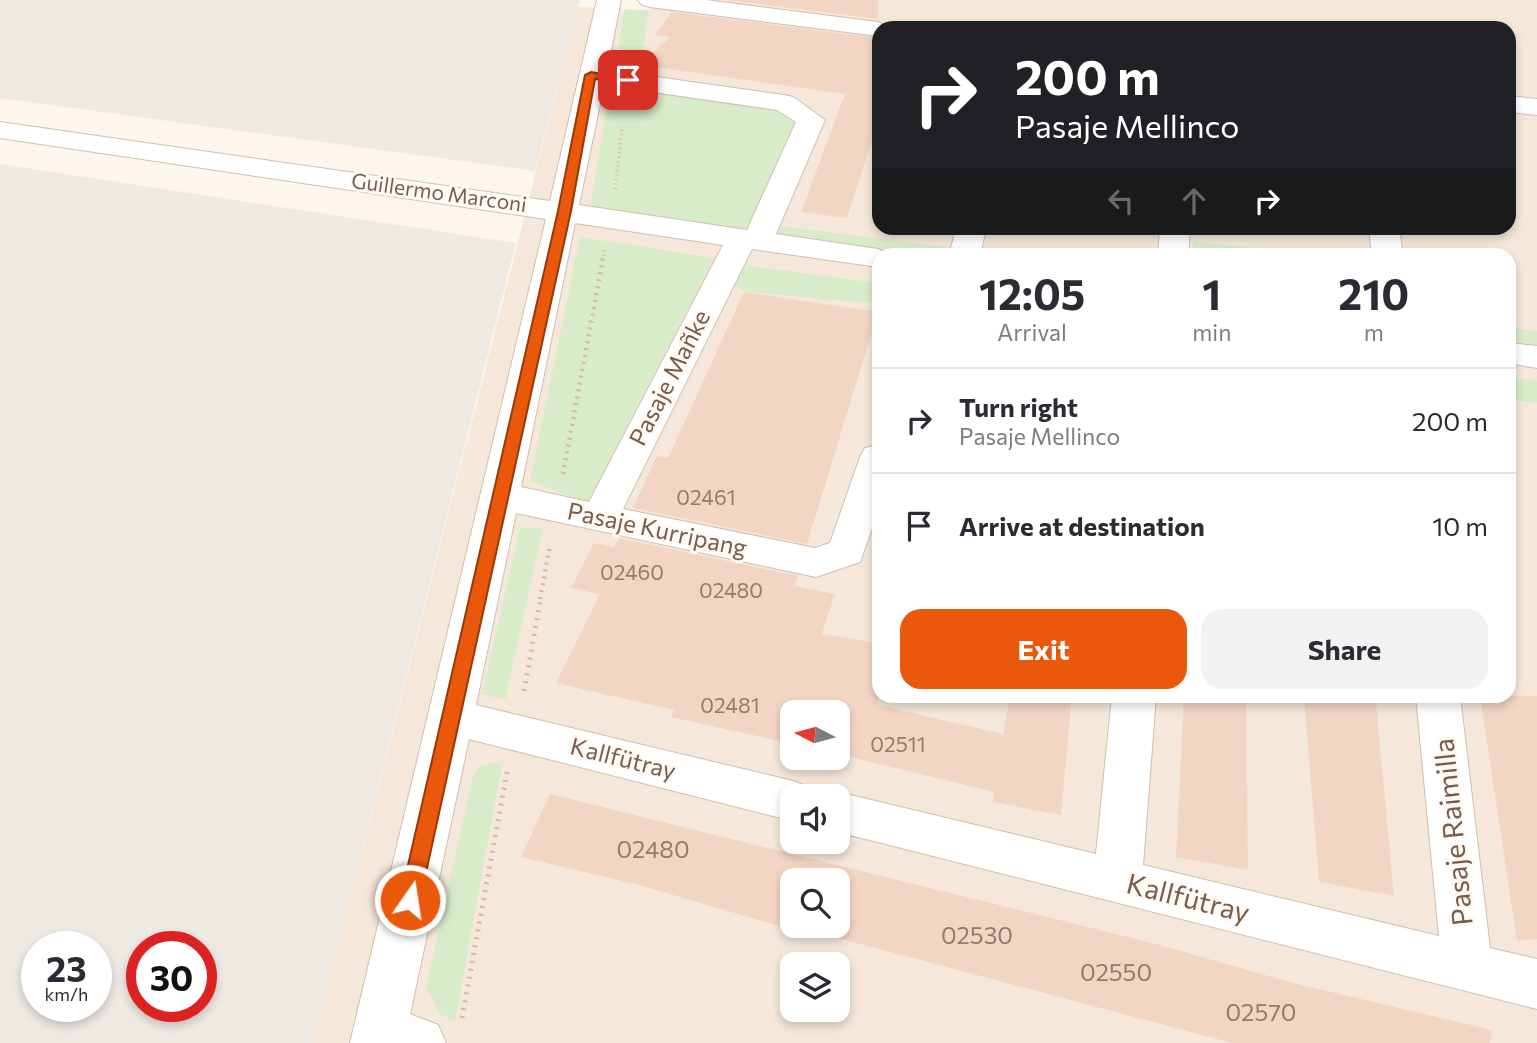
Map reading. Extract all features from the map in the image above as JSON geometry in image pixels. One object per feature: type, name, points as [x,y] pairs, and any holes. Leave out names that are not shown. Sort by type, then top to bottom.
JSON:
[{"type":"street","points":[[392,1039],[452,717],[609,0]]},
{"type":"street","points":[[650,0],[872,28]]},
{"type":"street","name":"Pasaje Mañke","points":[[591,75],[785,103],[811,120],[750,239],[598,519]]},
{"type":"street","points":[[1516,105],[1537,107]]},
{"type":"street","name":"Guillermo Marconi","points":[[0,130],[872,257]]},
{"type":"street","points":[[1516,354],[1537,357]]},
{"type":"street","name":"Pasaje Kurripang","points":[[499,496],[816,563],[846,552],[872,475]]},
{"type":"street","points":[[1118,880],[1133,703]]},
{"type":"street","name":"Pasaje Raimilla","points":[[1439,703],[1467,967]]},
{"type":"street","name":"Kallfütray","points":[[452,717],[780,797]]},
{"type":"street","name":"Kallfütray","points":[[850,815],[1537,984]]},
{"type":"shaded area","points":[[0,0],[580,0],[535,171],[0,98]]},
{"type":"shaded area","points":[[652,0],[1537,0],[1537,1043],[313,1043],[578,7],[649,10]]},
{"type":"shaded area","points":[[0,164],[516,243],[313,1043],[0,1043]]},
{"type":"green space","points":[[624,10],[649,10],[638,77],[615,74]]},
{"type":"green space","points":[[610,86],[788,111],[797,122],[748,228],[728,231],[598,211],[591,203]]},
{"type":"green space","points":[[781,226],[946,247],[872,248],[872,256],[773,244]]},
{"type":"green space","points":[[580,237],[714,258],[587,503],[530,481]]},
{"type":"green space","points":[[1193,241],[1252,248],[1192,248]]},
{"type":"green space","points":[[742,265],[872,282],[872,303],[748,292],[733,285]]},
{"type":"green space","points":[[1516,329],[1537,331],[1537,351],[1516,349]]},
{"type":"green space","points":[[1516,378],[1537,381],[1537,403],[1516,401]]},
{"type":"green space","points":[[520,528],[543,528],[505,700],[482,694]]},
{"type":"green space","points":[[494,762],[502,765],[455,1021],[440,1014],[426,988],[473,775],[481,766]]},
{"type":"building","points":[[727,0],[878,0],[878,19]]},
{"type":"building","points":[[672,12],[872,37],[872,141],[847,218],[801,212],[845,94],[641,65],[670,37],[655,35]]},
{"type":"building","points":[[744,292],[872,311],[872,332],[807,544],[633,508],[657,456],[668,458]]},
{"type":"building","points":[[619,538],[798,576],[795,586],[835,594],[822,634],[872,642],[872,703],[1003,734],[1009,703],[1071,703],[1061,815],[993,802],[994,792],[850,757],[850,700],[780,700],[780,741],[671,717],[674,710],[556,683],[600,594],[571,588],[594,543],[614,547]]},
{"type":"building","points":[[1516,696],[1537,696],[1537,939],[1517,941],[1481,703],[1516,703]]},
{"type":"building","points":[[1184,703],[1246,703],[1248,870],[1176,857]]},
{"type":"building","points":[[1305,703],[1376,703],[1394,896],[1319,882]]},
{"type":"building","points":[[550,794],[780,851],[780,854],[792,854],[849,868],[780,868],[780,926],[639,885],[521,857]]},
{"type":"building","points":[[850,868],[1156,944],[1293,983],[1492,1030],[1490,1043],[1232,1043],[838,938],[850,938]]},
{"type":"route","points":[[410,900],[564,211],[591,75],[628,80]]}]
